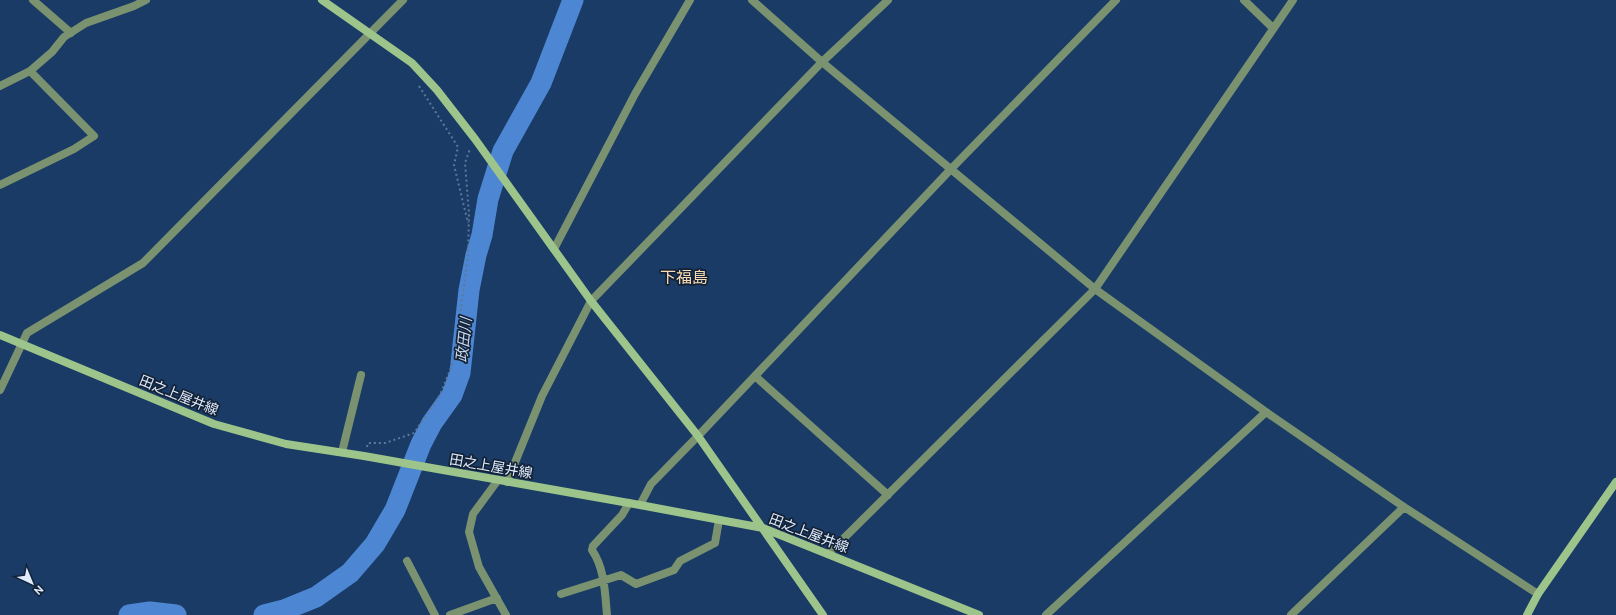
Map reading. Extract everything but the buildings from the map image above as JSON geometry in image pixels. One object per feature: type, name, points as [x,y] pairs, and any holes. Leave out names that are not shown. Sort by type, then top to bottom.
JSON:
[{"type":"main road","points":[[322,0],[412,63],[429,80],[474,139],[591,301],[698,436],[821,614]]},
{"type":"main road","name":"田之上屋井線","points":[[0,335],[214,424],[286,444],[342,452],[763,528],[979,615]]},
{"type":"main road","points":[[1527,615],[1538,594],[1616,482]]},
{"type":"street","points":[[33,0],[71,33]]},
{"type":"street","points":[[0,86],[30,71],[52,52],[64,37],[86,23],[134,6],[146,0]]},
{"type":"street","points":[[0,390],[27,333],[143,263],[403,0]]},
{"type":"street","points":[[554,249],[635,94],[690,0]]},
{"type":"street","points":[[752,0],[822,62],[1095,289],[1266,412],[1404,507],[1538,594]]},
{"type":"street","points":[[507,482],[542,396],[591,301],[822,62],[888,0]]},
{"type":"street","points":[[640,505],[651,484],[951,169],[1116,0]]},
{"type":"street","points":[[1244,0],[1273,28]]},
{"type":"street","points":[[828,554],[1095,289],[1293,0]]},
{"type":"street","points":[[0,185],[74,149],[94,136],[30,71]]},
{"type":"street","points":[[342,452],[361,375]]},
{"type":"street","points":[[755,376],[888,495]]},
{"type":"street","points":[[1046,615],[1266,412]]},
{"type":"street","points":[[498,480],[473,514],[469,532],[479,567],[506,615]]},
{"type":"street","points":[[607,615],[604,581],[597,556],[592,550],[593,546],[622,515],[629,503]]},
{"type":"street","points":[[1291,615],[1404,507]]},
{"type":"street","points":[[561,594],[620,575],[636,584],[674,570],[680,561],[714,543],[719,520]]},
{"type":"street","points":[[407,561],[435,615]]},
{"type":"street","points":[[450,615],[497,598]]},
{"type":"path","points":[[419,86],[458,147],[454,165],[469,228]]},
{"type":"path","points":[[364,456],[368,443],[385,443],[414,433],[440,395],[454,360],[468,256],[469,228],[465,163],[474,139]]},
{"type":"waterway","name":"政田川","points":[[264,615],[284,610],[316,597],[350,573],[375,544],[395,510],[421,444],[432,423],[452,395],[460,373],[469,290],[476,255],[482,235],[488,199],[503,151],[541,83],[573,0]]},
{"type":"waterway","name":"政田川","points":[[129,615],[150,612],[176,615]]},
{"type":"district","name":"下福島","points":[[684,277]]}]
